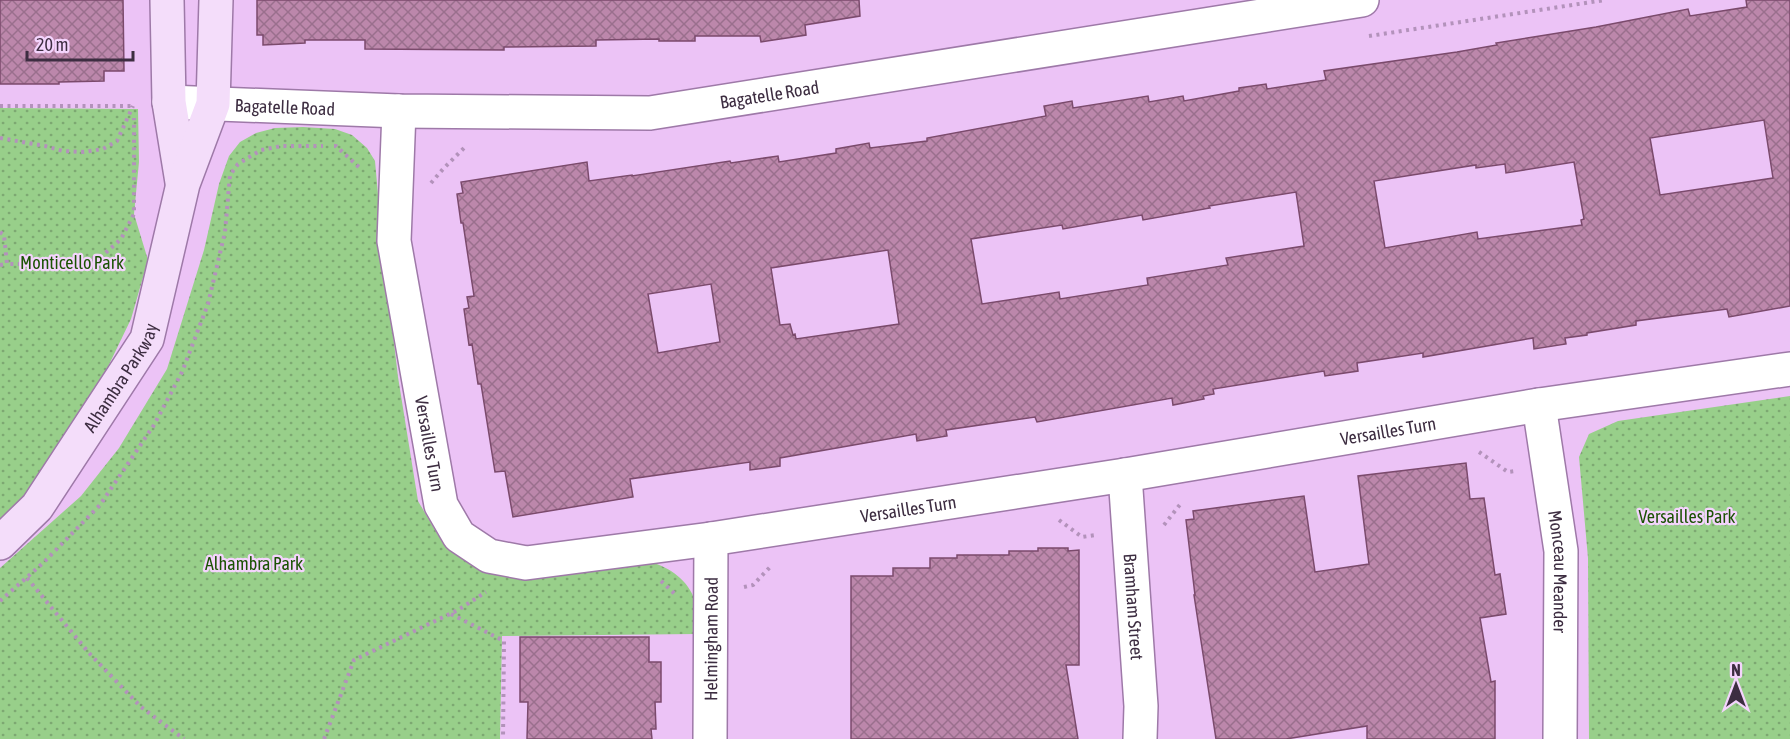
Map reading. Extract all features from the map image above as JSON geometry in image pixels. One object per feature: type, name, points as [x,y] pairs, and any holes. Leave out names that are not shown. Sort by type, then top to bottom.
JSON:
[{"type":"street","name":"Alhambra Parkway","points":[[167,0],[169,102],[183,184]]},
{"type":"street","name":"Alhambra Parkway","points":[[0,543],[37,507],[147,339],[183,184],[213,104],[216,0]]},
{"type":"street","name":"Bagatelle Road","points":[[169,102],[399,111],[650,113],[1362,0]]},
{"type":"street","name":"Versailles Turn","points":[[399,111],[394,241],[441,505],[459,536],[489,556],[526,563],[711,539],[1125,475],[1539,405],[1790,369]]},
{"type":"street","name":"Monceau Meander","points":[[1539,405],[1561,551],[1560,739]]},
{"type":"street","name":"Bramham Street","points":[[1125,475],[1140,706],[1140,739]]},
{"type":"street","name":"Helmingham Road","points":[[710,739],[711,539]]},
{"type":"path","points":[[1363,37],[1605,0]]},
{"type":"path","points":[[0,106],[134,106]]},
{"type":"path","points":[[0,138],[63,151],[84,152],[103,149],[117,141],[134,106]]},
{"type":"path","points":[[0,265],[67,264],[102,256],[121,239],[134,214],[134,106]]},
{"type":"path","points":[[431,192],[431,183],[467,145]]},
{"type":"path","points":[[0,601],[27,578],[100,505],[154,425],[182,372],[208,304],[225,232],[230,176],[238,164],[261,150],[282,146],[336,146],[366,174]]},
{"type":"path","points":[[0,232],[4,235],[7,264]]},
{"type":"path","points":[[1472,447],[1508,472],[1548,465]]},
{"type":"path","points":[[1129,531],[1161,529],[1185,498]]},
{"type":"path","points":[[653,574],[680,598]]},
{"type":"path","points":[[27,578],[90,653],[141,707],[184,739]]},
{"type":"path","points":[[324,739],[354,660],[450,614],[490,588]]},
{"type":"path","points":[[450,614],[504,641],[503,739]]},
{"type":"green space","name":"Monticello Park","points":[[0,108],[138,109],[139,162],[134,214],[148,260],[131,319],[77,431],[24,502],[0,522]]},
{"type":"green space","name":"Alhambra Park","points":[[275,128],[335,129],[352,135],[367,148],[375,161],[398,377],[418,501],[438,535],[482,565],[650,562],[657,564],[678,576],[692,594],[696,609],[696,634],[502,636],[500,739],[0,739],[0,568],[81,496],[119,448],[167,369],[204,250],[219,184],[229,156],[240,142],[256,133]]},
{"type":"green space","name":"Versailles Park","points":[[1790,396],[1790,739],[1589,739],[1588,558],[1579,457],[1589,434],[1618,421]]},
{"type":"building","points":[[0,0],[123,0],[124,71],[104,71],[104,81],[0,84]]},
{"type":"building","points":[[257,0],[859,0],[860,16],[805,25],[806,35],[761,42],[760,36],[695,36],[695,41],[596,40],[596,46],[504,47],[504,50],[365,49],[365,40],[305,40],[305,43],[263,45],[263,35],[257,35]]},
{"type":"building","points":[[1746,0],[1790,0],[1790,306],[1729,317],[1727,309],[1636,321],[1636,325],[1565,338],[1566,344],[1534,349],[1533,338],[1423,357],[1423,353],[1357,363],[1358,371],[1325,376],[1324,371],[1213,389],[1214,394],[1203,396],[1204,399],[1173,405],[1172,398],[1037,422],[1035,417],[946,430],[947,436],[917,441],[916,434],[780,458],[780,466],[750,470],[750,462],[630,479],[633,497],[513,517],[505,471],[495,472],[481,384],[478,384],[472,344],[469,345],[464,309],[469,308],[467,297],[474,296],[457,194],[463,193],[461,182],[587,162],[589,181],[778,156],[779,162],[836,153],[836,149],[869,143],[870,148],[927,141],[927,138],[1046,116],[1044,106],[1072,101],[1073,108],[1148,96],[1149,102],[1183,96],[1184,101],[1266,84],[1267,89],[1326,80],[1324,71],[1457,52],[1688,9],[1690,16],[1747,7]],"holes":[[[1764,120],[1773,178],[1660,195],[1650,138]],[[1574,162],[1584,219],[1581,220],[1582,225],[1478,239],[1477,232],[1385,248],[1374,181],[1476,165],[1476,168],[1505,164],[1506,173]],[[1296,192],[1304,246],[1226,258],[1228,265],[1147,278],[1148,285],[1060,299],[1059,292],[982,304],[971,239],[1062,225],[1063,229],[1142,215],[1143,220],[1210,208],[1209,206]],[[888,250],[899,324],[796,339],[790,324],[780,325],[771,268]],[[711,284],[720,342],[658,353],[648,294]]]},
{"type":"building","points":[[1466,463],[1470,499],[1484,498],[1495,575],[1500,574],[1506,614],[1480,618],[1491,682],[1495,681],[1495,739],[1367,739],[1367,726],[1286,739],[1216,739],[1194,595],[1186,520],[1194,519],[1193,511],[1304,496],[1315,572],[1369,564],[1358,476]]},
{"type":"building","points":[[1038,548],[1079,550],[1079,665],[1066,665],[1078,739],[851,739],[851,576],[893,576],[893,568],[930,568],[930,558],[957,558],[957,555],[1009,555],[1009,551],[1038,551]]},
{"type":"building","points":[[520,637],[649,637],[649,662],[661,662],[661,702],[655,702],[656,729],[651,729],[652,739],[527,739],[528,702],[520,702]]}]
